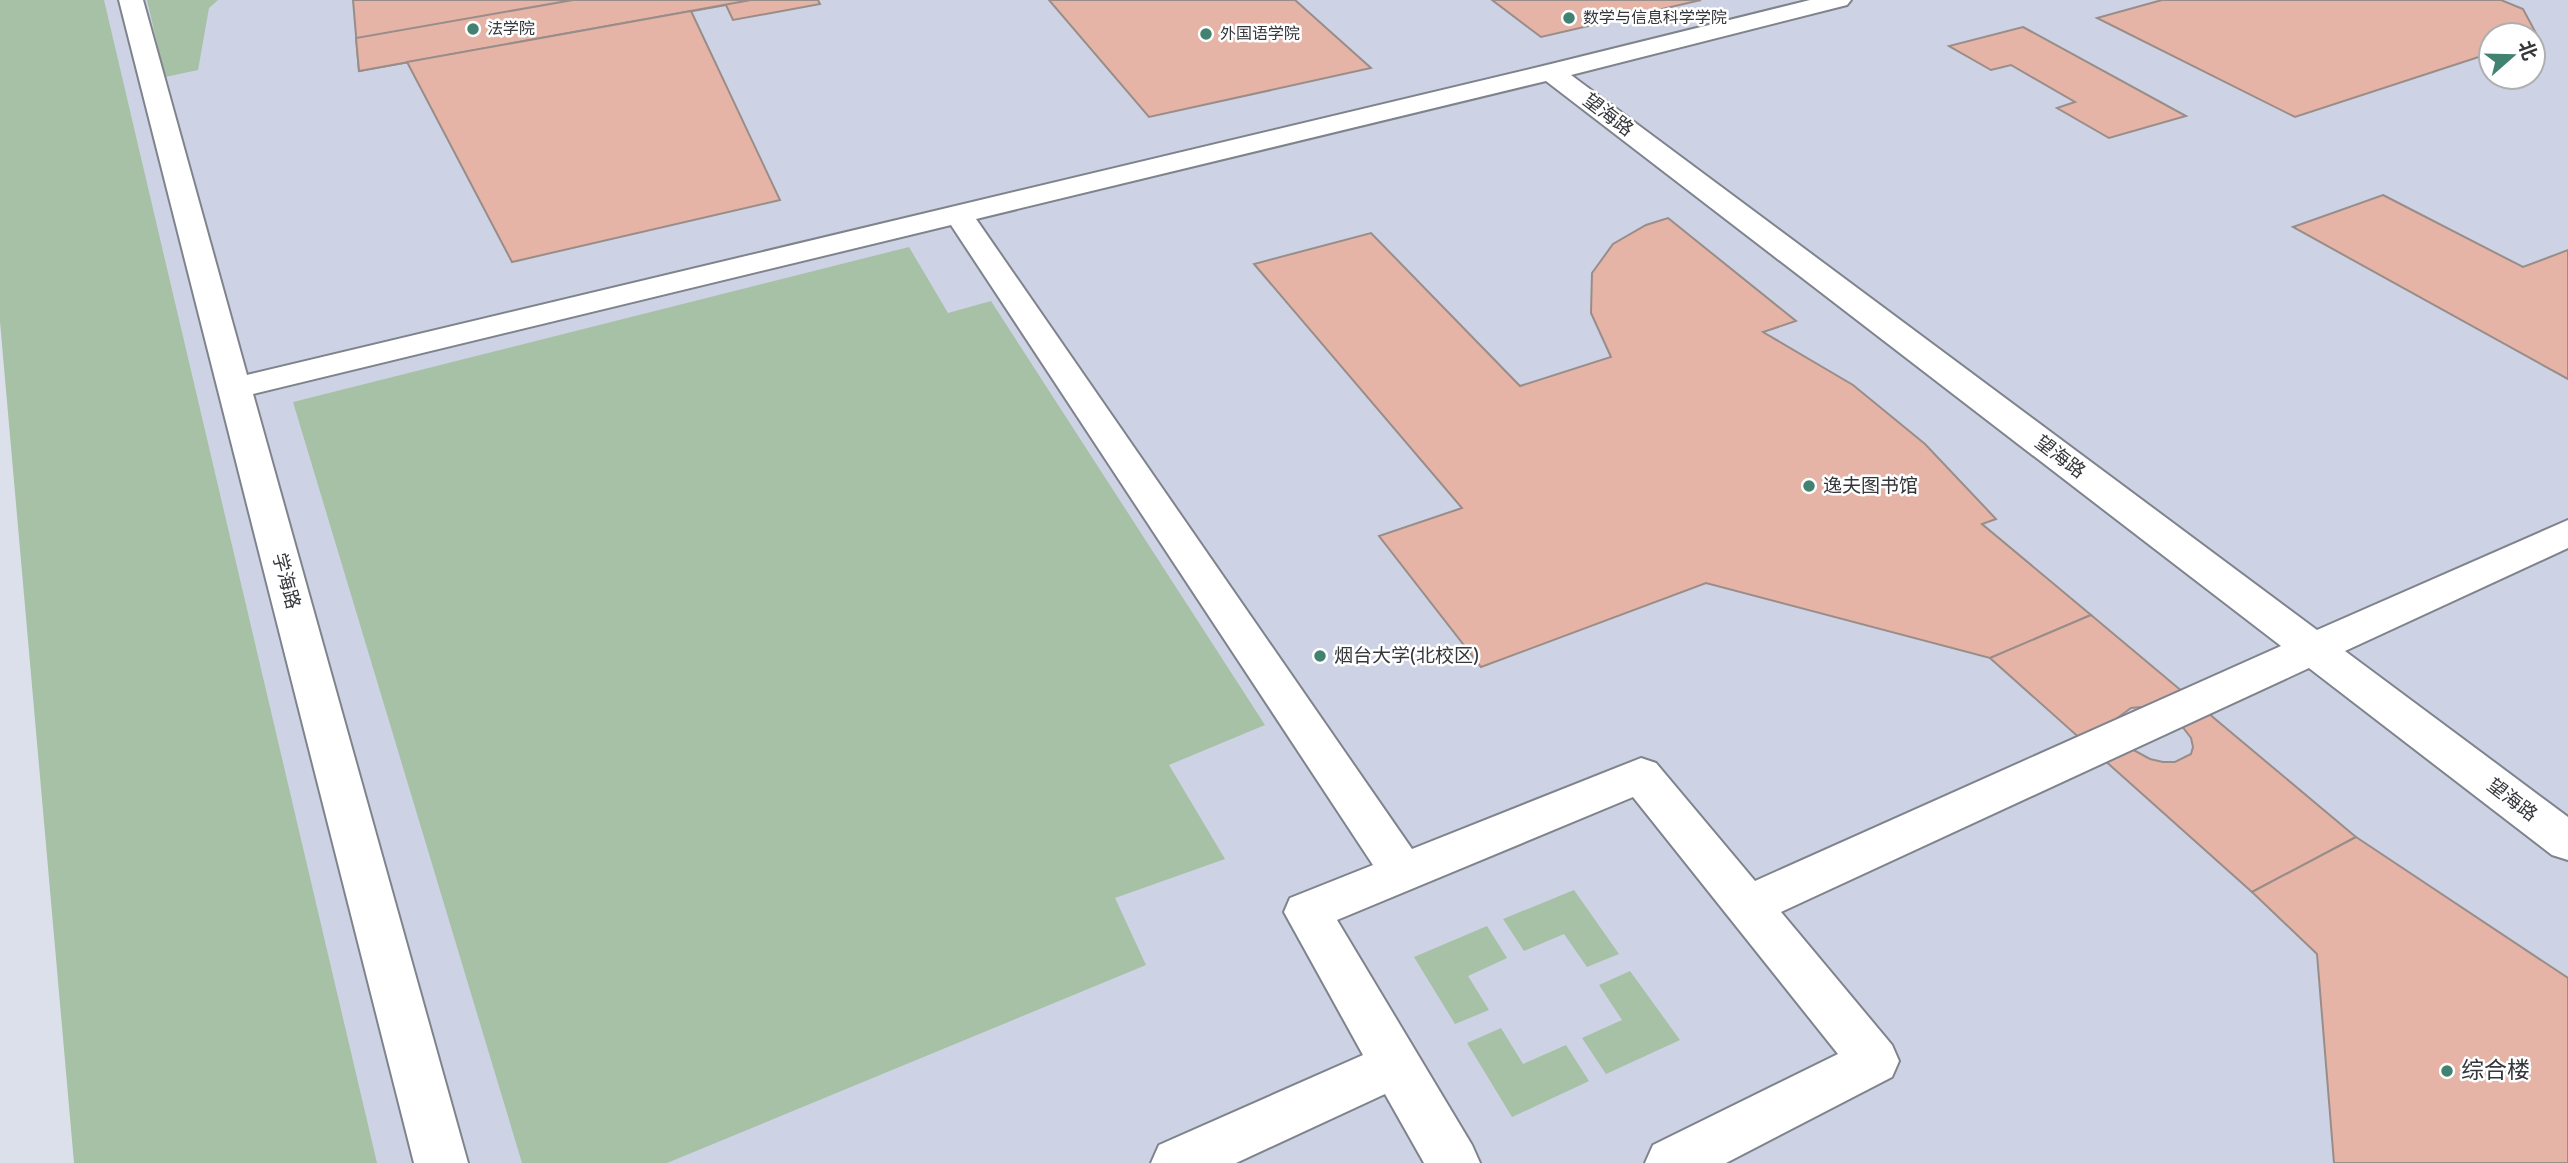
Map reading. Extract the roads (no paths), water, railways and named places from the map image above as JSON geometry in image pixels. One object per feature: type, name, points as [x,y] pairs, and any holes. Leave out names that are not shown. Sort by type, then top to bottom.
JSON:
[{"type":"street","name":"学海路","points":[[131,0],[441,1163]]},
{"type":"street","points":[[234,388],[1551,72],[1834,1]]},
{"type":"street","name":"望海路","points":[[1551,72],[2568,842]]},
{"type":"street","points":[[958,214],[1403,872]]},
{"type":"street","points":[[1748,906],[2568,533]]},
{"type":"street","points":[[1453,1163],[1307,912],[1641,775],[1874,1061],[1672,1163]]},
{"type":"street","points":[[1178,1163],[1396,1065]]},
{"type":"place","name":"数学与信息科学学院","points":[[1569,18]]},
{"type":"place","name":"法学院","points":[[473,29]]},
{"type":"place","name":"外国语学院","points":[[1206,34]]},
{"type":"place","name":"逸夫图书馆","points":[[1809,486]]},
{"type":"place","name":"烟台大学(北校区)","points":[[1320,656]]},
{"type":"place","name":"综合楼","points":[[2447,1071]]}]
